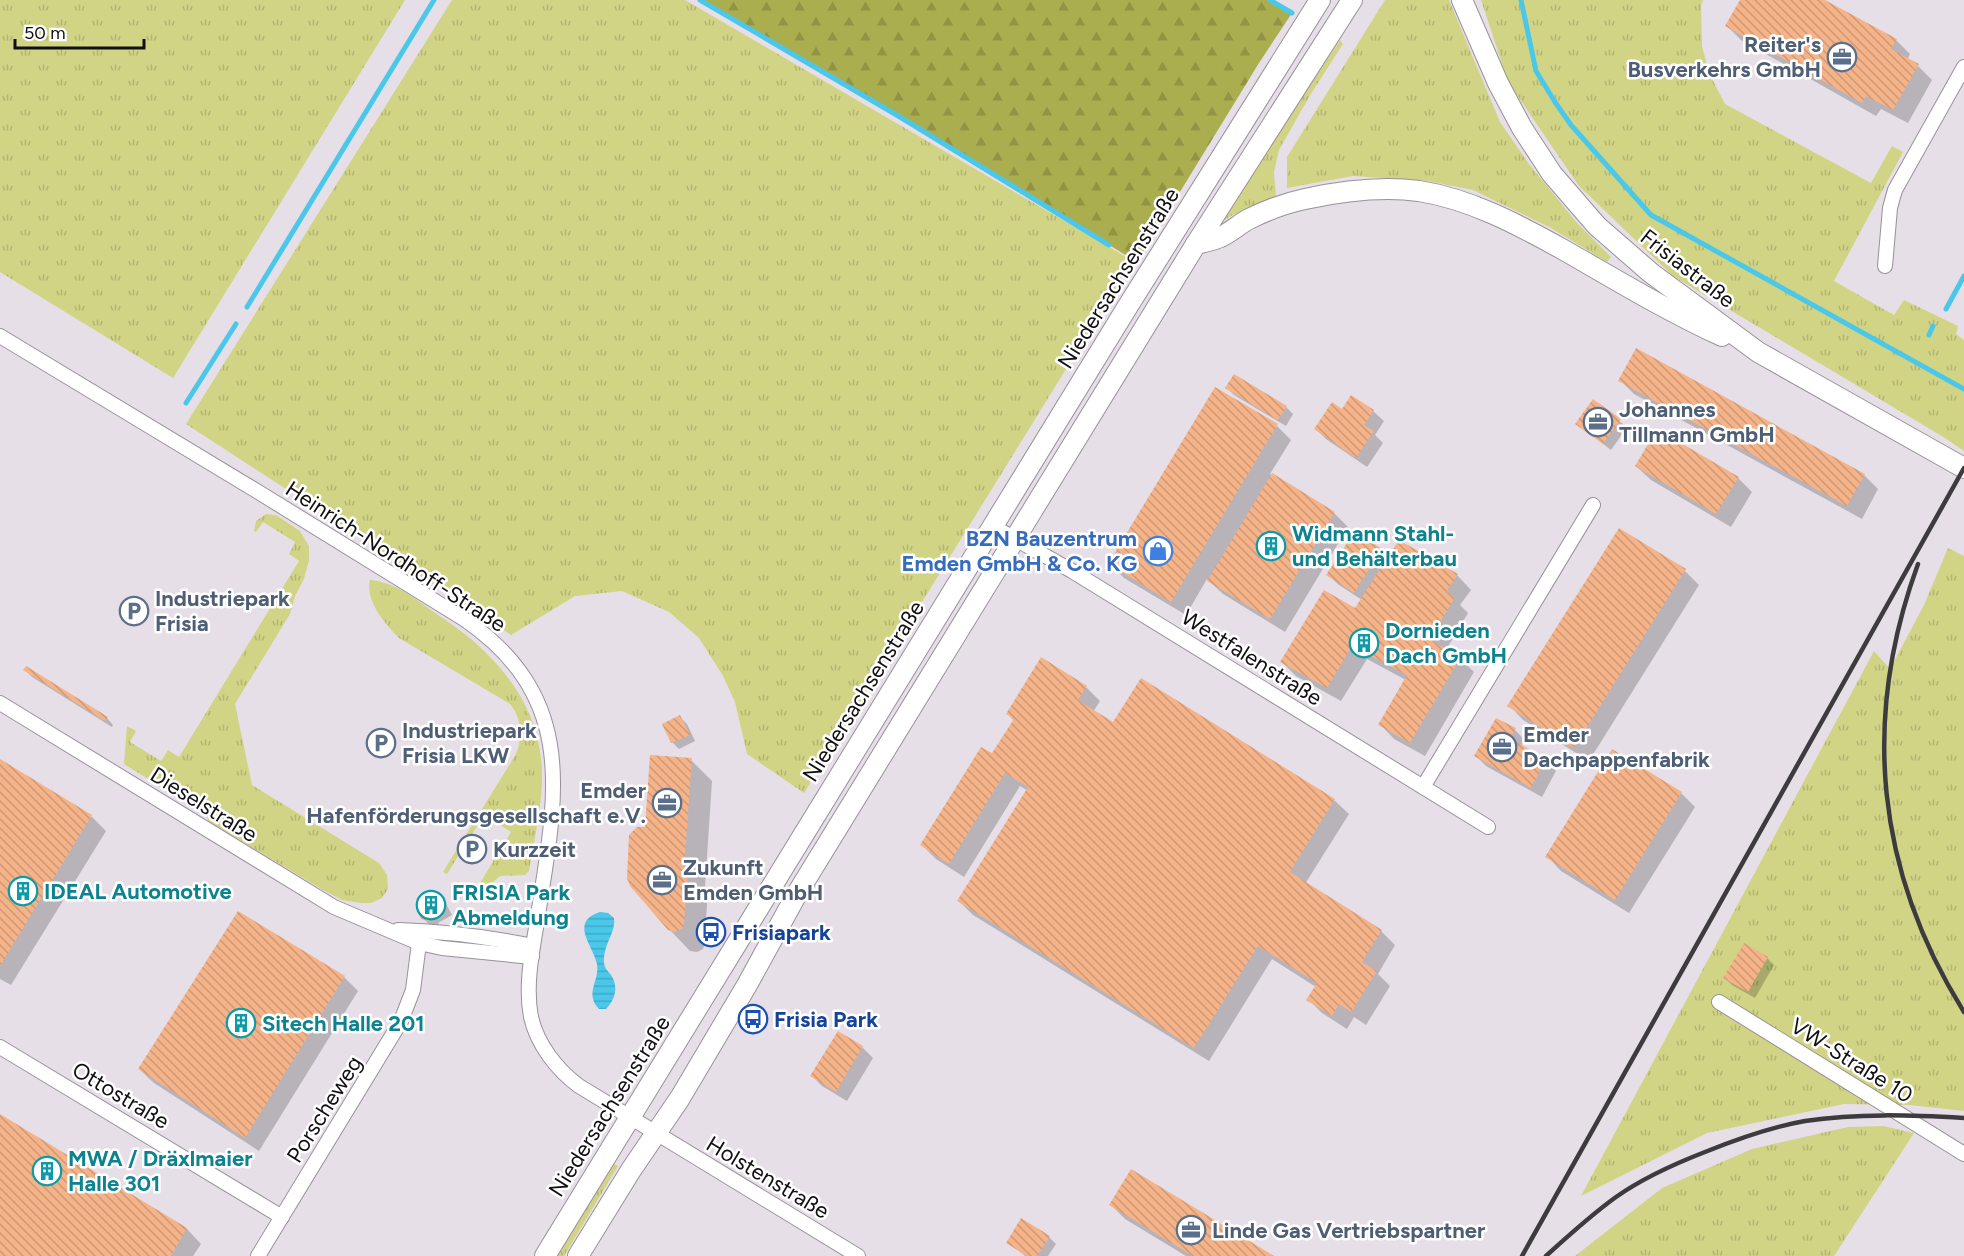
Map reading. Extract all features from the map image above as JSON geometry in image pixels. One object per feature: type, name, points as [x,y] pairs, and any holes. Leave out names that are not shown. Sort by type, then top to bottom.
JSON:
[{"type":"main road","name":"Niedersachsenstraße","points":[[545,1256],[1128,306],[1320,0]]},
{"type":"main road","points":[[578,1256],[631,1170],[680,1098],[798,892],[1196,244],[1352,0]]},
{"type":"main road","name":"Frisiastraße","points":[[1462,0],[1470,9],[1498,83],[1522,128],[1552,174],[1597,226],[1651,273],[1758,352],[1964,468]]},
{"type":"main road","points":[[1196,244],[1220,237],[1252,217],[1303,199],[1375,189],[1431,194],[1497,215],[1697,325],[1758,352]]},
{"type":"street","points":[[1885,266],[1891,199],[1964,67]]},
{"type":"street","name":"Heinrich-Nordhoff-Straße","points":[[0,336],[464,619],[507,655],[529,685],[536,700],[549,738],[554,788],[532,951],[529,991],[531,1017],[546,1052],[572,1081],[631,1117]]},
{"type":"street","points":[[1423,786],[1593,505]]},
{"type":"street","name":"Westfalenstraße","points":[[993,527],[1072,571],[1488,827]]},
{"type":"street","name":"Dieselstraße","points":[[0,703],[318,898],[351,914],[419,943],[442,948],[532,951]]},
{"type":"street","name":"Dieselstraße","points":[[391,930],[460,934],[532,951]]},
{"type":"street","name":"Porscheweg","points":[[258,1256],[401,1021],[413,990],[419,943]]},
{"type":"street","name":"VW-Straße 10","points":[[1719,1002],[1964,1154]]},
{"type":"street","name":"Ottostraße","points":[[0,1047],[282,1217]]},
{"type":"street","name":"Holstenstraße","points":[[631,1117],[858,1256]]},
{"type":"green space","points":[[0,0],[405,0],[173,378],[0,272]]},
{"type":"green space","points":[[452,0],[685,0],[1128,258],[1125,264],[1129,267],[804,793],[747,754],[735,702],[723,676],[699,638],[669,612],[622,591],[575,596],[511,635],[186,424]]},
{"type":"green space","points":[[701,0],[1270,0],[1292,13],[1137,262],[900,117]]},
{"type":"green space","points":[[1385,0],[1449,0],[1500,122],[1529,164],[1577,223],[1611,257],[1607,262],[1551,228],[1473,190],[1428,181],[1353,176],[1287,188],[1287,157]]},
{"type":"green space","points":[[1481,0],[1703,0],[1701,6],[1702,46],[1709,73],[1725,104],[1871,183],[1892,146],[1903,152],[1834,281],[1894,315],[1904,300],[1958,326],[1956,334],[1964,340],[1964,451],[1673,276],[1579,186],[1508,82]]},
{"type":"green space","points":[[1340,40],[1343,44],[1279,150],[1274,172],[1276,197],[1231,216],[1216,226]]},
{"type":"green space","points":[[266,514],[276,515],[300,531],[309,546],[309,560],[290,614],[235,704],[252,785],[379,863],[387,875],[388,889],[382,898],[371,903],[342,900],[323,890],[208,821],[207,815],[124,764],[127,726],[136,731],[130,742],[161,761],[168,750],[179,757],[299,561],[289,554],[295,542],[263,522],[256,532],[254,531],[256,521]]},
{"type":"green space","points":[[1948,548],[1964,556],[1964,1111],[1909,1105],[1844,1104],[1707,1133],[1581,1196],[1874,651],[1890,669],[1924,605]]},
{"type":"green space","points":[[370,580],[389,584],[406,593],[459,630],[497,665],[513,684],[526,706],[541,754],[542,781],[539,815],[529,871],[525,875],[500,876],[480,893],[472,896],[511,832],[484,815],[447,874],[443,872],[516,754],[520,741],[519,722],[510,704],[399,638],[382,619],[373,604],[369,588]]},
{"type":"green space","points":[[1883,1126],[1914,1133],[1834,1256],[1575,1256],[1662,1188],[1752,1149],[1848,1127]]},
{"type":"green space","points":[[612,1162],[618,1166],[564,1256],[554,1256]]},
{"type":"water","points":[[600,912],[608,913],[614,918],[613,929],[605,950],[604,963],[615,984],[615,989],[612,1002],[606,1009],[599,1009],[593,998],[597,964],[584,928],[591,916]]},
{"type":"building","name":"Reiter's Busverkehrs GmbH","points":[[1740,0],[1825,0],[1897,39],[1891,49],[1919,64],[1893,110],[1866,96],[1862,103],[1725,26]]},
{"type":"building","points":[[1636,348],[1865,474],[1847,506],[1618,381]]},
{"type":"building","points":[[1234,374],[1287,406],[1278,420],[1225,388]]},
{"type":"building","points":[[1215,387],[1278,424],[1171,602],[1108,564]]},
{"type":"building","points":[[1351,395],[1374,410],[1364,425],[1374,431],[1356,458],[1314,429],[1332,402],[1342,409]]},
{"type":"building","name":"Johannes Tillmann GmbH","points":[[1593,399],[1621,419],[1603,444],[1575,424]]},
{"type":"building","points":[[1657,429],[1739,477],[1716,514],[1635,466]]},
{"type":"building","name":"Widmann Stahl- und Behälterbau","points":[[1272,473],[1335,512],[1270,619],[1207,581]]},
{"type":"building","points":[[1619,528],[1686,569],[1574,748],[1507,706]]},
{"type":"building","points":[[1355,531],[1382,549],[1354,593],[1326,575]]},
{"type":"building","name":"Dornieden Dach GmbH","points":[[1399,540],[1458,574],[1446,592],[1455,597],[1430,640],[1461,657],[1410,743],[1378,725],[1407,675],[1352,646],[1327,688],[1280,662],[1324,590],[1355,608]]},
{"type":"building","points":[[1041,657],[1087,686],[1078,700],[1113,722],[1141,678],[1335,799],[1290,872],[1382,930],[1362,962],[1377,971],[1351,1012],[1339,1004],[1332,1016],[1306,1000],[1317,983],[1258,946],[1194,1048],[957,901],[1028,787],[1005,773],[949,864],[920,845],[981,747],[992,753],[1014,719],[1006,714]]},
{"type":"building","points":[[26,666],[108,717],[105,721],[23,670]]},
{"type":"building","points":[[680,715],[690,735],[671,743],[662,724]]},
{"type":"building","name":"Emder Dachpappenfabrik","points":[[1496,718],[1516,728],[1510,738],[1546,759],[1531,788],[1474,756]]},
{"type":"building","points":[[1612,749],[1682,792],[1615,900],[1545,857]]},
{"type":"building","points":[[650,755],[692,758],[684,868],[688,869],[684,925],[675,932],[668,930],[630,886],[627,878],[629,835],[637,827],[645,827]]},
{"type":"building","name":"IDEAL Automotive","points":[[0,759],[92,815],[0,966]]},
{"type":"building","name":"FRISIA Park Abmeldung","points":[[439,893],[447,908],[429,921],[421,919],[416,908],[418,901],[423,898],[424,901]]},
{"type":"building","name":"Sitech Halle 201","points":[[238,911],[345,976],[245,1138],[138,1069]]},
{"type":"building","points":[[1744,943],[1768,957],[1748,992],[1723,978]]},
{"type":"building","points":[[838,1031],[863,1046],[836,1092],[810,1076]]},
{"type":"building","name":"MWA / Dräxlmaier Halle 301","points":[[0,1114],[187,1228],[171,1256],[0,1256]]},
{"type":"building","name":"Linde Gas Vertriebspartner","points":[[1131,1169],[1274,1256],[1193,1256],[1109,1205]]},
{"type":"building","points":[[1021,1218],[1050,1236],[1037,1256],[1027,1256],[1006,1243]]},
{"type":"waterway","points":[[247,307],[434,0]]},
{"type":"waterway","points":[[700,0],[900,117],[1109,245]]},
{"type":"waterway","points":[[1270,0],[1292,13]]},
{"type":"waterway","points":[[1521,0],[1536,71],[1571,125],[1651,215],[1964,389]]},
{"type":"waterway","points":[[1946,309],[1964,276]]},
{"type":"waterway","points":[[186,403],[236,324]]},
{"type":"waterway","points":[[1929,335],[1933,326]]},
{"type":"railway","points":[[1522,1256],[1964,468]]},
{"type":"railway","points":[[1918,564],[1900,622],[1889,680],[1884,737],[1887,794],[1896,849],[1912,904],[1934,959],[1964,1012]]},
{"type":"railway","points":[[1546,1256],[1598,1211],[1637,1184],[1682,1161],[1754,1134],[1805,1121],[1844,1117],[1964,1118]]},
{"type":"place","name":"Reiter's Busverkehrs GmbH","points":[[1842,57]]},
{"type":"place","name":"Johannes Tillmann GmbH","points":[[1598,422]]},
{"type":"place","name":"Widmann Stahl- und Behälterbau","points":[[1271,546]]},
{"type":"place","name":"BZN Bauzentrum Emden GmbH & Co. KG","points":[[1158,551]]},
{"type":"place","name":"Industriepark Frisia","points":[[134,611]]},
{"type":"place","name":"Dornieden Dach GmbH","points":[[1364,643]]},
{"type":"place","name":"Industriepark Frisia LKW","points":[[381,743]]},
{"type":"place","name":"Emder Dachpappenfabrik","points":[[1502,747]]},
{"type":"place","name":"Emder Hafenförderungsgesellschaft e.V.","points":[[667,803]]},
{"type":"place","name":"Kurzzeit","points":[[472,849]]},
{"type":"place","name":"Zukunft Emden GmbH","points":[[662,880]]},
{"type":"place","name":"IDEAL Automotive","points":[[23,891]]},
{"type":"place","name":"FRISIA Park Abmeldung","points":[[431,905]]},
{"type":"place","name":"Frisiapark","points":[[711,932]]},
{"type":"place","name":"Frisia Park","points":[[753,1019]]},
{"type":"place","name":"Sitech Halle 201","points":[[241,1023]]},
{"type":"place","name":"MWA / Dräxlmaier Halle 301","points":[[47,1171]]},
{"type":"place","name":"Linde Gas Vertriebspartner","points":[[1191,1230]]}]
